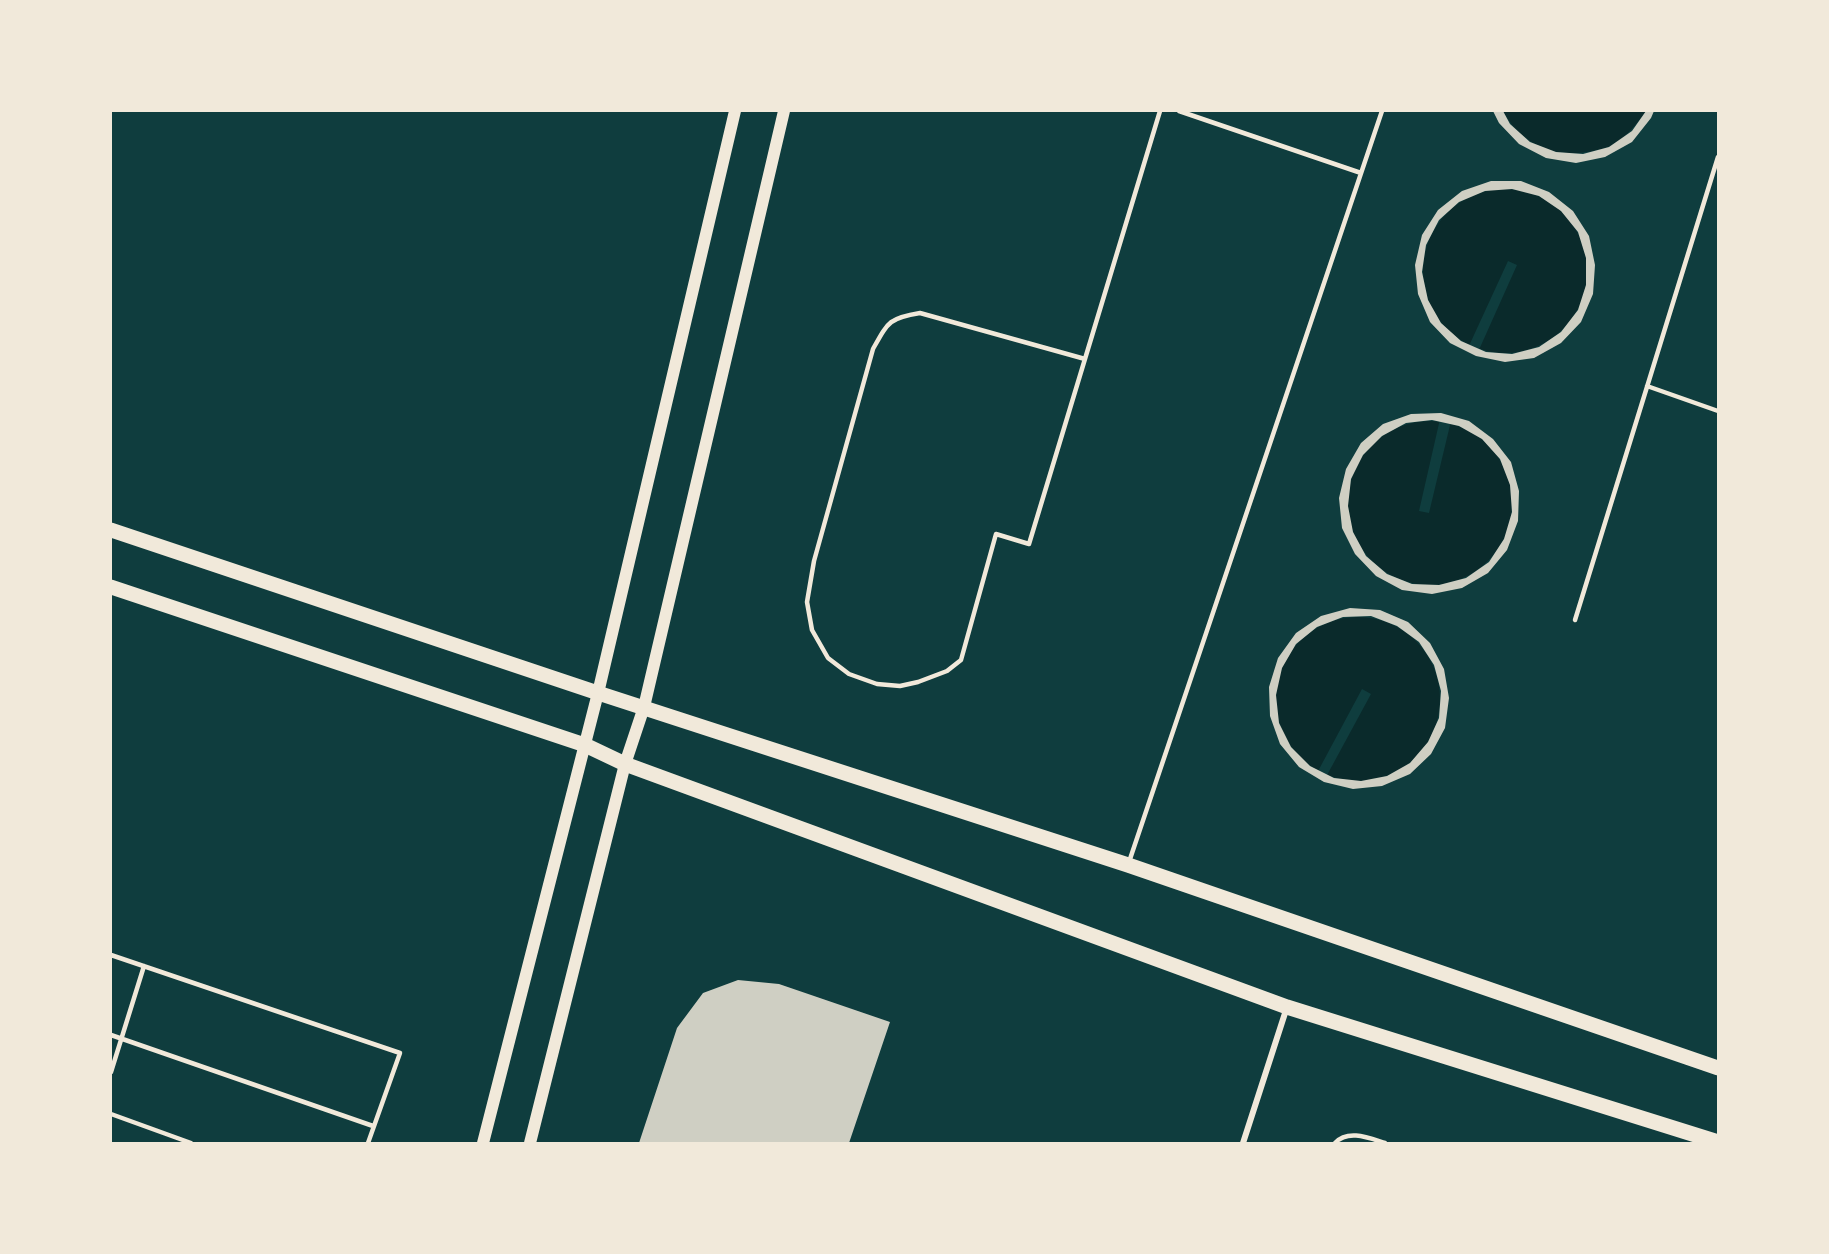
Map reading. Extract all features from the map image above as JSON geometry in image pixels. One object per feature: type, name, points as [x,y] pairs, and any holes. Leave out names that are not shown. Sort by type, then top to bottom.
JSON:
[{"type":"main road","points":[[483,1143],[598,693],[735,111]]},
{"type":"main road","points":[[530,1143],[625,764],[644,707],[784,111]]},
{"type":"main road","points":[[111,530],[598,693],[1128,865],[1718,1068]]},
{"type":"main road","points":[[111,587],[585,745],[625,764],[1287,1007],[1718,1142]]},
{"type":"street","points":[[1243,1143],[1287,1007]]},
{"type":"lane","points":[[1085,359],[920,313],[898,317],[884,329],[873,349],[810,582],[807,602],[812,630],[828,658],[849,674],[877,684],[900,686],[947,671],[961,660],[996,534],[1029,544],[1085,359],[1160,111]]},
{"type":"lane","points":[[1179,111],[1361,173]]},
{"type":"lane","points":[[1128,865],[1382,111]]},
{"type":"lane","points":[[1575,620],[1718,158]]},
{"type":"lane","points":[[1647,386],[1718,411]]},
{"type":"lane","points":[[111,955],[400,1053],[368,1143]]},
{"type":"lane","points":[[111,1072],[144,966]]},
{"type":"lane","points":[[111,1035],[374,1126]]},
{"type":"lane","points":[[111,1114],[191,1143]]},
{"type":"lane","points":[[1335,1143],[1340,1138],[1357,1135],[1385,1143]]},
{"type":"water","points":[[1503,111],[1646,111],[1626,135],[1616,143],[1583,153],[1569,153],[1555,151],[1531,141],[1520,133]]},
{"type":"water","points":[[1505,189],[1536,195],[1563,213],[1581,240],[1587,271],[1581,302],[1563,329],[1536,347],[1505,353],[1474,347],[1447,329],[1429,302],[1423,271],[1429,240],[1447,213],[1474,195]]},
{"type":"water","points":[[1430,421],[1461,427],[1488,445],[1506,472],[1512,503],[1506,534],[1488,561],[1461,579],[1430,585],[1399,579],[1372,561],[1354,534],[1348,503],[1354,472],[1372,445],[1399,427]]},
{"type":"water","points":[[1358,617],[1389,623],[1416,641],[1434,668],[1440,699],[1434,730],[1416,757],[1389,775],[1358,781],[1327,775],[1300,757],[1282,730],[1276,699],[1282,668],[1300,641],[1327,623]]},
{"type":"pier","points":[[1508,261],[1517,265],[1478,352],[1468,348]]},
{"type":"pier","points":[[1440,419],[1451,421],[1429,513],[1419,511]]},
{"type":"pier","points":[[1362,689],[1371,694],[1326,777],[1317,773]]},
{"type":"building","points":[[1493,111],[1503,111],[1510,124],[1530,142],[1556,152],[1583,154],[1609,147],[1632,131],[1646,111],[1654,111],[1632,142],[1605,157],[1576,163],[1546,158],[1519,144],[1499,123]]},
{"type":"building","points":[[1491,181],[1521,181],[1549,192],[1573,211],[1589,236],[1595,265],[1593,294],[1581,322],[1561,343],[1534,358],[1505,362],[1476,356],[1450,343],[1430,322],[1418,294],[1415,265],[1422,235],[1438,210],[1462,191]],"holes":[[[1512,189],[1539,196],[1561,211],[1578,232],[1586,258],[1586,285],[1578,310],[1561,332],[1539,347],[1512,354],[1486,352],[1461,341],[1441,323],[1428,300],[1422,272],[1426,245],[1439,220],[1459,202],[1485,191]]]},
{"type":"building","points":[[1441,413],[1469,421],[1493,439],[1511,462],[1519,491],[1518,521],[1507,550],[1488,573],[1462,588],[1432,594],[1402,590],[1376,576],[1355,554],[1342,528],[1339,498],[1346,469],[1361,443],[1383,424],[1411,414]],"holes":[[[1432,420],[1459,426],[1482,439],[1500,459],[1510,485],[1512,512],[1504,539],[1489,562],[1466,578],[1439,585],[1412,584],[1387,574],[1366,556],[1353,532],[1348,506],[1351,479],[1363,455],[1382,436],[1406,423]]]},
{"type":"building","points":[[1350,608],[1380,610],[1408,622],[1430,643],[1444,669],[1449,698],[1445,728],[1431,754],[1410,774],[1382,786],[1353,789],[1324,782],[1299,767],[1280,744],[1270,716],[1269,687],[1278,658],[1296,633],[1321,616]],"holes":[[[1371,616],[1397,626],[1419,642],[1434,665],[1441,691],[1439,718],[1428,742],[1410,763],[1387,776],[1361,781],[1334,778],[1310,766],[1291,747],[1279,723],[1276,695],[1282,668],[1296,644],[1317,627],[1343,617]]]},
{"type":"building","points":[[738,980],[779,984],[890,1022],[849,1143],[639,1143],[677,1028],[703,993]]}]
